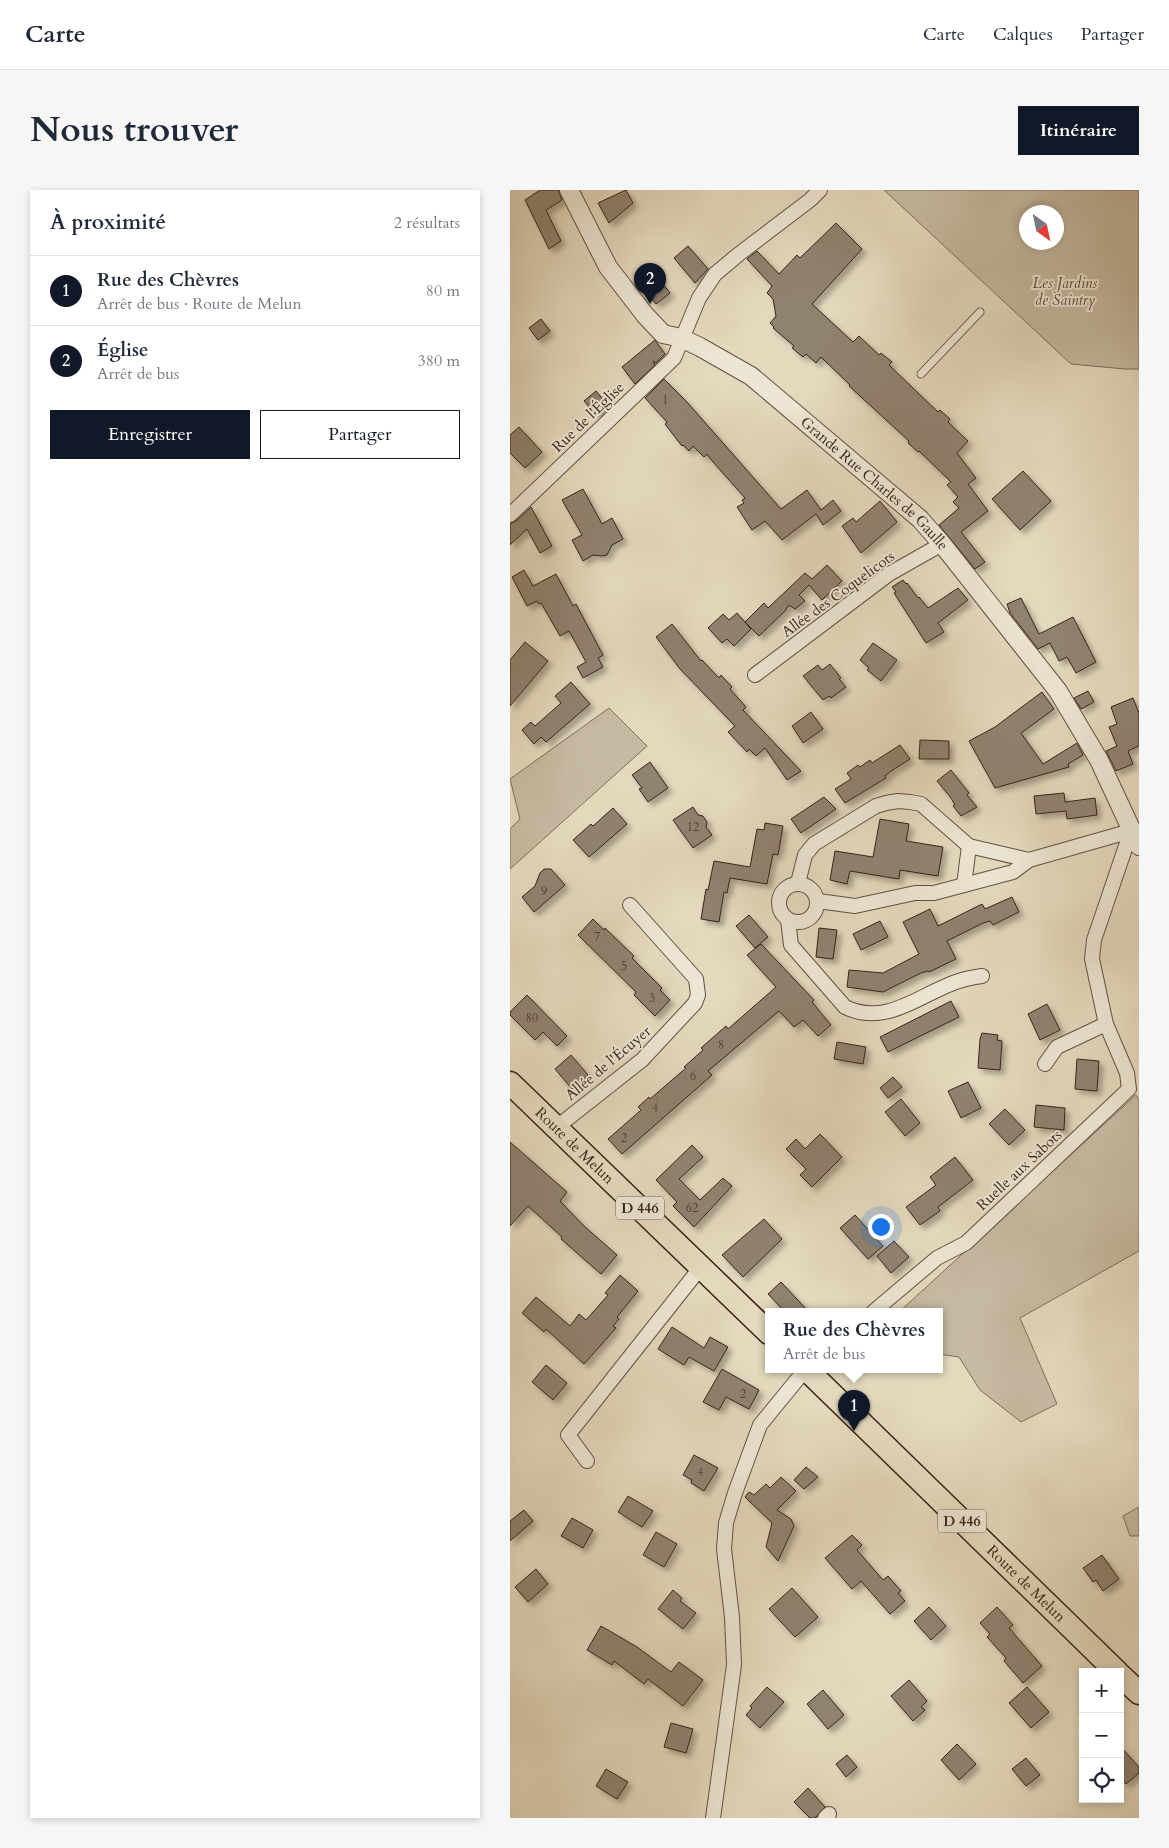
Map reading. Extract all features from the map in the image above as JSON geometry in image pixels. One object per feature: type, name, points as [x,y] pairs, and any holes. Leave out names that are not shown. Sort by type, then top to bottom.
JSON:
[{"type":"main road","name":"Route de Melun","points":[[510,1083],[765,1329]]},
{"type":"main road","name":"Route de Melun","points":[[809,1373],[1113,1668]]},
{"type":"main road","points":[[1124,1679],[1139,1693]]},
{"type":"street","name":"Grande Rue Charles de Gaulle","points":[[569,190],[608,267],[663,334],[681,338],[700,347],[751,376],[920,519],[942,544],[1058,691],[1099,760],[1135,838]]},
{"type":"street","name":"Rue de l'Église","points":[[510,515],[674,358],[699,298],[715,274],[738,254],[810,200],[820,190]]},
{"type":"street","name":"Allée des Coquelicots","points":[[755,675],[889,574],[942,544]]},
{"type":"street","points":[[798,883],[805,855],[814,844],[876,806],[886,803],[910,802],[921,804],[969,846],[1029,860],[1135,838]]},
{"type":"street","name":"Ruelle aux Sabots","points":[[878,1308],[937,1258],[966,1243],[1129,1089],[1127,1073],[1106,1024],[1092,959],[1094,940],[1135,838]]},
{"type":"street","points":[[964,885],[969,846]]},
{"type":"street","points":[[818,901],[855,906],[915,893],[934,893],[1014,872],[1029,860]]},
{"type":"street","points":[[788,920],[800,922],[806,920],[815,912],[818,901],[809,886],[798,883],[786,887],[779,898],[780,910],[788,920],[791,945],[845,1006],[857,1012],[893,1011],[961,980],[982,976]]},
{"type":"street","name":"Allée de l'Écuyer","points":[[556,1127],[642,1060],[695,1003],[698,995],[696,979],[630,905]]},
{"type":"street","points":[[1045,1064],[1057,1048],[1106,1024]]},
{"type":"street","points":[[587,1461],[568,1435],[701,1267]]},
{"type":"street","points":[[713,1818],[734,1665],[732,1617],[724,1549],[726,1523],[760,1425],[803,1373]]},
{"type":"lane","points":[[921,374],[980,312]]},
{"type":"green space","name":"Les Jardins de Saintry","points":[[884,190],[1139,190],[1139,369],[1071,364]]},
{"type":"green space","points":[[609,708],[647,746],[510,869],[510,829],[520,819],[510,779]]},
{"type":"green space","points":[[1136,1095],[1139,1100],[1139,1251],[1020,1318],[1057,1404],[1021,1422],[980,1390],[959,1357],[943,1355],[943,1308],[903,1308]]},
{"type":"green space","points":[[1139,1507],[1139,1536],[1130,1536],[1123,1516]]},
{"type":"building","points":[[540,190],[558,190],[562,200],[546,210],[561,241],[549,249],[525,200]]},
{"type":"building","points":[[626,190],[633,203],[609,223],[598,203]]},
{"type":"building","points":[[836,223],[862,249],[812,304],[853,342],[859,336],[879,355],[881,353],[892,362],[889,365],[938,412],[940,410],[950,419],[948,422],[968,441],[957,453],[976,478],[968,484],[988,511],[961,532],[985,562],[975,569],[939,525],[959,508],[953,502],[958,497],[947,485],[951,482],[908,443],[909,441],[849,386],[821,357],[816,363],[806,354],[803,357],[792,348],[794,346],[773,328],[770,323],[776,316],[773,299],[767,293],[772,286],[747,259],[757,251],[779,274],[797,255],[800,258]]},
{"type":"building","points":[[688,246],[708,269],[695,283],[674,258]]},
{"type":"building","points":[[654,273],[670,293],[656,304],[640,284]]},
{"type":"building","points":[[541,319],[550,331],[538,340],[529,328]]},
{"type":"building","points":[[655,340],[665,354],[656,363],[653,361],[655,365],[635,384],[622,367]]},
{"type":"building","points":[[664,379],[687,402],[781,509],[807,490],[821,510],[833,500],[841,511],[823,525],[816,514],[782,540],[765,521],[752,530],[737,507],[744,503],[742,500],[745,498],[707,454],[704,457],[693,446],[689,451],[682,446],[665,424],[667,422],[645,398]]},
{"type":"building","points":[[596,391],[609,407],[597,416],[584,401]]},
{"type":"building","points":[[519,427],[542,452],[525,468],[510,453],[510,435]]},
{"type":"building","points":[[1023,471],[1051,501],[1020,530],[992,499]]},
{"type":"building","points":[[583,489],[602,524],[612,518],[623,539],[612,545],[607,555],[593,555],[583,561],[572,540],[582,535],[562,500]]},
{"type":"building","points":[[880,501],[897,522],[861,553],[842,526],[853,518],[856,522]]},
{"type":"building","points":[[531,507],[552,546],[540,553],[527,529],[510,545],[510,524]]},
{"type":"building","points":[[827,565],[842,581],[822,600],[809,585],[799,595],[805,601],[795,609],[789,605],[759,636],[745,622],[764,603],[768,608],[805,573],[812,579]]},
{"type":"building","points":[[524,570],[533,586],[556,574],[573,606],[576,604],[603,655],[598,658],[603,667],[583,678],[577,667],[586,662],[569,631],[560,636],[541,603],[539,604],[537,601],[527,606],[512,577]]},
{"type":"building","points":[[903,580],[928,608],[958,588],[968,600],[938,623],[944,632],[926,643],[894,593],[896,592],[892,587]]},
{"type":"building","points":[[1021,598],[1039,634],[1073,617],[1096,662],[1076,673],[1067,657],[1059,661],[1050,643],[1038,649],[1010,613],[1007,604]]},
{"type":"building","points":[[737,613],[751,629],[734,646],[727,639],[722,643],[708,628],[723,614],[729,620]]},
{"type":"building","points":[[672,624],[701,661],[719,678],[721,675],[732,687],[730,689],[746,707],[743,710],[801,771],[787,780],[765,748],[756,756],[749,749],[747,752],[728,732],[735,726],[680,669],[656,637]]},
{"type":"building","points":[[525,642],[548,661],[510,706],[510,660]]},
{"type":"building","points":[[873,643],[897,660],[881,681],[867,670],[869,668],[860,660]]},
{"type":"building","points":[[830,664],[846,687],[831,698],[829,696],[823,700],[803,676],[818,665],[822,670]]},
{"type":"building","points":[[571,682],[590,704],[546,742],[541,737],[534,744],[522,730],[531,722],[535,726],[561,703],[555,696]]},
{"type":"building","points":[[1088,691],[1094,702],[1081,709],[1074,698]]},
{"type":"building","points":[[1042,692],[1054,709],[1021,733],[1043,764],[1077,743],[1083,755],[1068,764],[1069,767],[995,788],[969,741],[995,727]]},
{"type":"building","points":[[1133,698],[1139,713],[1139,746],[1128,751],[1133,764],[1116,771],[1106,751],[1117,746],[1109,727],[1117,724],[1111,707]]},
{"type":"building","points":[[811,712],[823,729],[803,743],[792,726]]},
{"type":"building","points":[[920,740],[949,741],[949,759],[919,759]]},
{"type":"building","points":[[900,745],[910,759],[891,771],[885,776],[886,778],[845,803],[835,789],[851,779],[847,773],[858,765],[860,767],[870,760],[872,763]]},
{"type":"building","points":[[650,762],[668,788],[648,802],[639,789],[642,788],[632,775]]},
{"type":"building","points":[[951,770],[969,793],[967,795],[977,807],[961,816],[953,806],[955,805],[951,798],[937,781]]},
{"type":"building","points":[[1064,793],[1065,802],[1095,798],[1097,815],[1067,819],[1066,811],[1036,814],[1034,796]]},
{"type":"building","points":[[824,797],[836,809],[801,833],[791,819]]},
{"type":"building","points":[[693,807],[698,815],[703,816],[707,822],[706,827],[712,835],[693,848],[673,820]]},
{"type":"building","points":[[613,808],[627,824],[589,857],[573,840],[591,824],[593,826]]},
{"type":"building","points":[[880,819],[909,824],[906,841],[943,847],[938,876],[900,870],[899,879],[850,871],[847,884],[830,880],[835,851],[873,857]]},
{"type":"building","points":[[765,823],[783,826],[778,855],[773,854],[767,884],[730,878],[727,893],[724,892],[719,922],[701,919],[706,889],[708,890],[714,861],[750,867],[757,829],[764,830]]},
{"type":"building","points":[[544,869],[551,869],[565,885],[534,912],[522,897],[535,886],[540,873]]},
{"type":"building","points":[[1012,897],[1019,912],[993,925],[990,921],[983,923],[947,941],[956,959],[929,972],[921,973],[883,992],[847,987],[849,970],[883,973],[919,954],[903,922],[930,909],[938,926],[982,904],[985,909]]},
{"type":"building","points":[[749,915],[768,937],[755,948],[736,926]]},
{"type":"building","points":[[593,919],[634,956],[632,958],[662,988],[660,990],[670,1000],[655,1016],[634,995],[636,992],[578,935]]},
{"type":"building","points":[[880,921],[888,937],[861,950],[853,934]]},
{"type":"building","points":[[819,928],[837,930],[833,959],[816,957]]},
{"type":"building","points":[[761,944],[814,1000],[812,1002],[831,1025],[818,1036],[803,1020],[794,1027],[779,1011],[708,1071],[712,1075],[622,1154],[608,1139],[641,1110],[638,1107],[686,1068],[684,1067],[703,1050],[701,1048],[726,1026],[728,1029],[776,987],[747,955]]},
{"type":"building","points":[[527,995],[567,1036],[557,1046],[543,1032],[535,1040],[510,1015],[510,1012]]},
{"type":"building","points":[[951,1001],[959,1017],[888,1052],[880,1037]]},
{"type":"building","points":[[1047,1004],[1060,1030],[1040,1040],[1028,1014]]},
{"type":"building","points":[[982,1033],[998,1035],[997,1040],[1002,1041],[1000,1070],[978,1068]]},
{"type":"building","points":[[837,1042],[866,1047],[863,1064],[834,1059]]},
{"type":"building","points":[[571,1055],[588,1075],[572,1089],[555,1069]]},
{"type":"building","points":[[1077,1059],[1099,1061],[1097,1091],[1075,1089]]},
{"type":"building","points":[[893,1077],[902,1087],[888,1098],[880,1088]]},
{"type":"building","points":[[968,1082],[981,1108],[961,1118],[948,1091]]},
{"type":"building","points":[[901,1099],[920,1123],[905,1136],[885,1112]]},
{"type":"building","points":[[1036,1105],[1065,1108],[1064,1130],[1034,1127]]},
{"type":"building","points":[[1005,1109],[1025,1130],[1009,1145],[989,1124]]},
{"type":"building","points":[[820,1134],[842,1157],[812,1187],[800,1175],[806,1169],[786,1149],[796,1139],[805,1149]]},
{"type":"building","points":[[510,1142],[567,1192],[560,1201],[584,1226],[617,1255],[601,1274],[561,1239],[562,1237],[528,1206],[510,1226]]},
{"type":"building","points":[[692,1145],[703,1157],[679,1179],[700,1200],[723,1178],[732,1186],[694,1227],[673,1206],[677,1202],[656,1180]]},
{"type":"building","points":[[955,1157],[973,1180],[938,1207],[940,1211],[920,1225],[906,1207],[936,1185],[930,1177]]},
{"type":"building","points":[[855,1215],[883,1246],[868,1259],[840,1228]]},
{"type":"building","points":[[764,1219],[782,1239],[743,1277],[722,1255]]},
{"type":"building","points":[[894,1241],[909,1257],[891,1273],[877,1256]]},
{"type":"building","points":[[620,1275],[638,1291],[617,1317],[619,1319],[613,1326],[616,1328],[584,1364],[546,1329],[544,1332],[522,1313],[536,1297],[570,1326],[579,1314],[586,1320],[608,1295],[605,1293]]},
{"type":"building","points":[[781,1282],[805,1308],[781,1308],[768,1294]]},
{"type":"building","points":[[672,1327],[704,1348],[710,1337],[728,1347],[714,1371],[689,1357],[684,1365],[658,1349]]},
{"type":"building","points":[[546,1365],[567,1383],[553,1400],[532,1382]]},
{"type":"building","points":[[722,1369],[759,1390],[749,1409],[726,1397],[719,1410],[703,1402]]},
{"type":"building","points":[[694,1455],[718,1468],[704,1491],[691,1483],[692,1480],[683,1475]]},
{"type":"building","points":[[806,1467],[818,1477],[804,1489],[794,1480]]},
{"type":"building","points":[[781,1477],[796,1491],[777,1510],[791,1519],[794,1526],[778,1561],[766,1547],[772,1523],[745,1497],[749,1492],[754,1495],[766,1484],[770,1488]]},
{"type":"building","points":[[628,1496],[653,1511],[642,1527],[618,1512]]},
{"type":"building","points":[[524,1510],[533,1521],[510,1541],[510,1521]]},
{"type":"building","points":[[572,1518],[593,1530],[583,1548],[561,1536]]},
{"type":"building","points":[[656,1532],[677,1544],[664,1567],[643,1555]]},
{"type":"building","points":[[852,1535],[862,1545],[857,1550],[883,1580],[888,1576],[901,1591],[898,1593],[905,1601],[890,1614],[861,1581],[852,1589],[825,1558]]},
{"type":"building","points":[[1102,1555],[1119,1579],[1103,1591],[1096,1580],[1093,1582],[1083,1568]]},
{"type":"building","points":[[536,1569],[548,1584],[528,1602],[515,1587]]},
{"type":"building","points":[[792,1588],[818,1617],[795,1637],[769,1609]]},
{"type":"building","points":[[673,1590],[682,1598],[680,1601],[696,1613],[683,1629],[658,1609]]},
{"type":"building","points":[[929,1607],[946,1626],[931,1640],[914,1621]]},
{"type":"building","points":[[997,1607],[1013,1625],[1009,1628],[1042,1666],[1023,1683],[1004,1661],[1006,1658],[987,1637],[990,1634],[980,1623]]},
{"type":"building","points":[[601,1626],[637,1647],[671,1672],[679,1662],[703,1680],[683,1706],[648,1679],[644,1684],[614,1661],[612,1665],[587,1650]]},
{"type":"building","points":[[909,1680],[927,1701],[921,1707],[925,1710],[913,1721],[891,1696]]},
{"type":"building","points":[[767,1687],[784,1702],[760,1728],[746,1715],[752,1708],[750,1706]]},
{"type":"building","points":[[1027,1687],[1049,1712],[1031,1728],[1009,1703]]},
{"type":"building","points":[[823,1690],[844,1715],[828,1729],[807,1704]]},
{"type":"building","points":[[671,1723],[693,1729],[686,1753],[664,1747]]},
{"type":"building","points":[[957,1744],[976,1764],[959,1780],[941,1760]]},
{"type":"building","points":[[1124,1750],[1139,1767],[1139,1773],[1126,1784],[1124,1782]]},
{"type":"building","points":[[847,1755],[857,1767],[846,1777],[836,1764]]},
{"type":"building","points":[[1026,1758],[1040,1775],[1026,1786],[1012,1769]]},
{"type":"building","points":[[606,1769],[628,1782],[617,1799],[596,1786]]},
{"type":"building","points":[[808,1788],[825,1807],[815,1818],[810,1818],[794,1802]]},
{"type":"place","name":"Église","points":[[650,304]]},
{"type":"place","name":"Rue des Chèvres","points":[[854,1431]]}]
